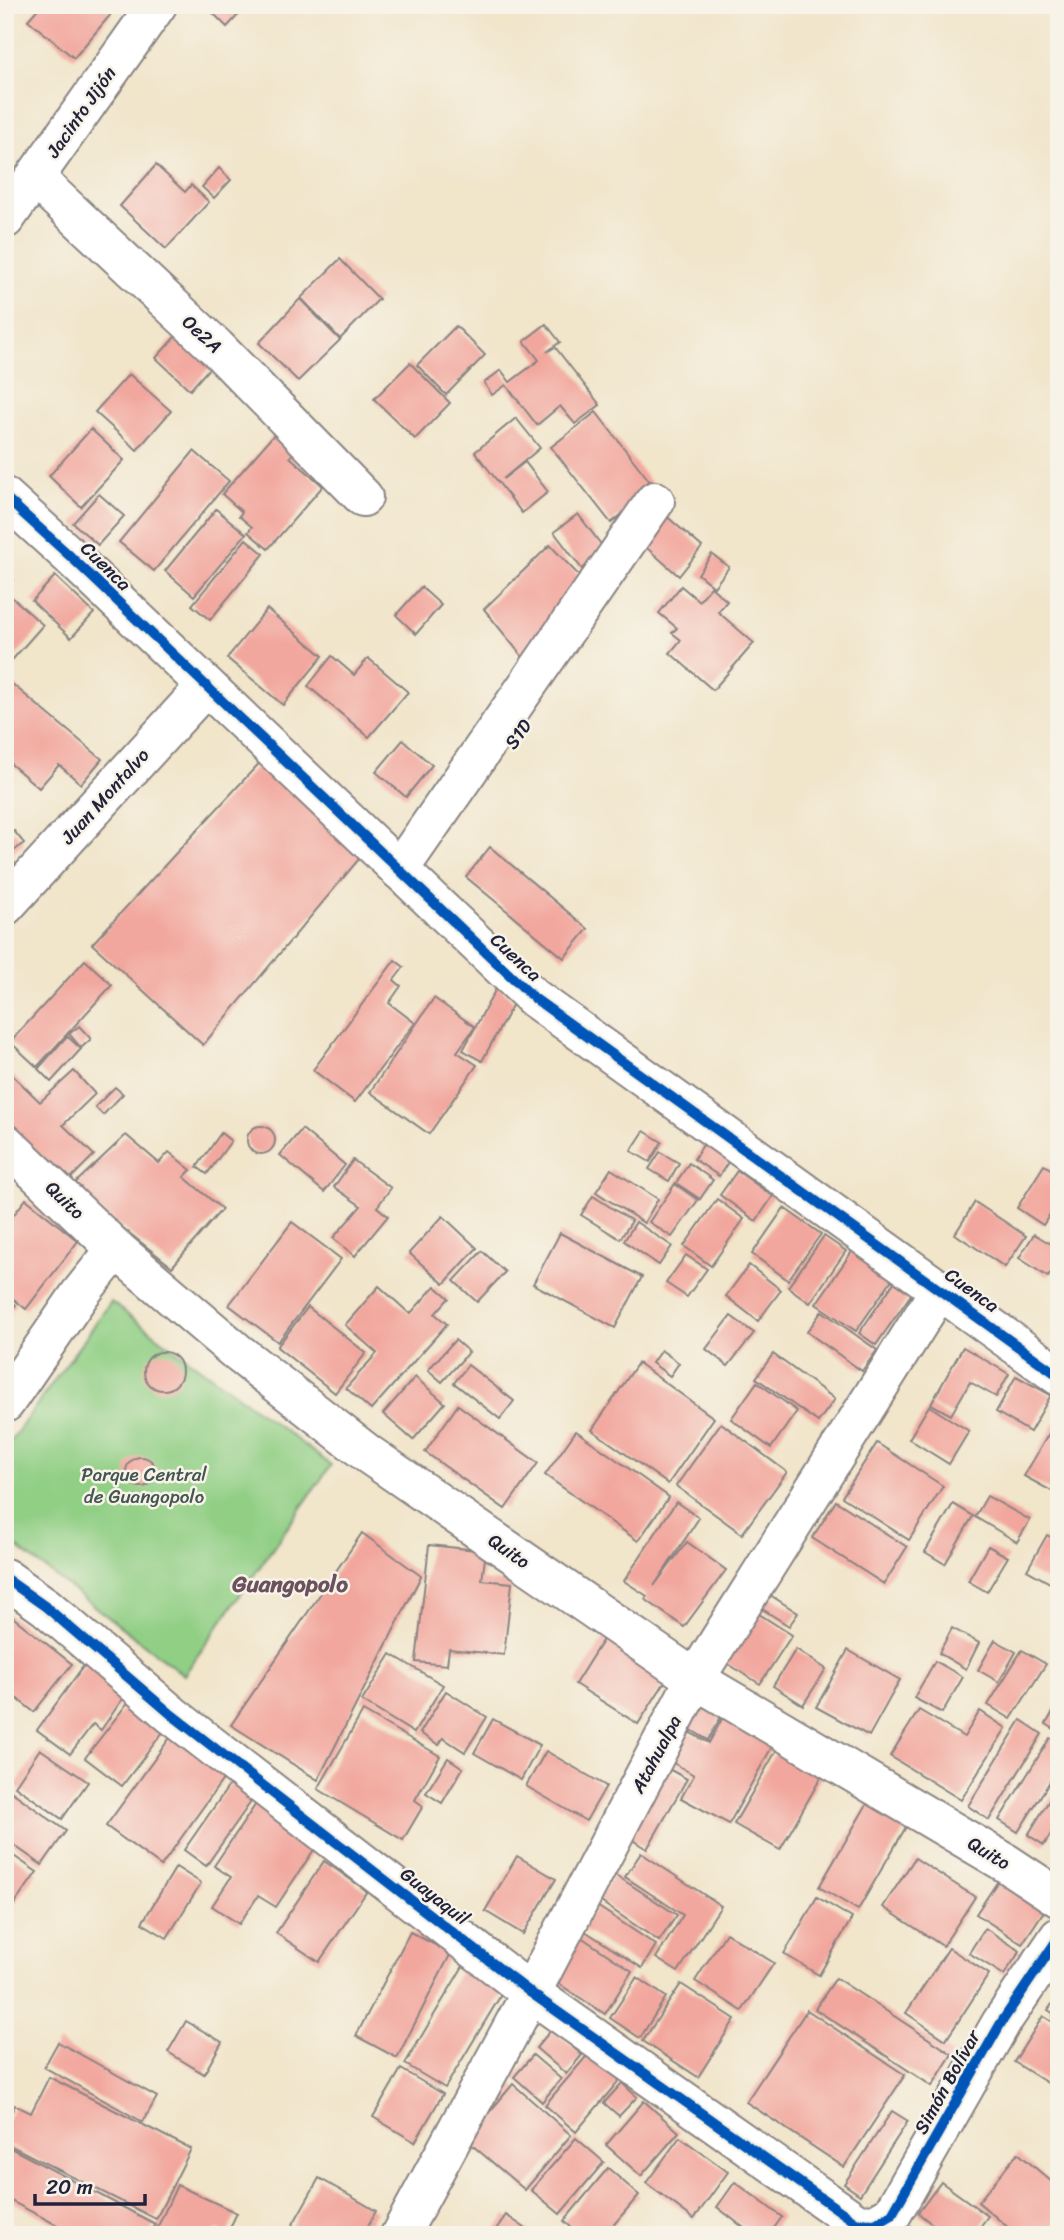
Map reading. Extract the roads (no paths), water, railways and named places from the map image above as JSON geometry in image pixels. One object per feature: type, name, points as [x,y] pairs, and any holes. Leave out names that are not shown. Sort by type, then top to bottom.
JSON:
[{"type":"street","name":"Jacinto Jijón","points":[[5,219],[157,5]]},
{"type":"street","name":"Oe2A","points":[[35,178],[216,347],[363,497]]},
{"type":"street","name":"Cuenca","points":[[5,497],[534,998],[1059,1376]]},
{"type":"street","points":[[407,877],[656,501]]},
{"type":"street","name":"S1D","points":[[407,877],[625,587]]},
{"type":"street","name":"Juan Montalvo","points":[[5,906],[206,686]]},
{"type":"street","name":"Quito","points":[[5,1143],[116,1249],[237,1352],[368,1454],[695,1679],[1006,1863],[1059,1898]]},
{"type":"street","points":[[5,1402],[80,1294],[116,1249]]},
{"type":"street","name":"Atahualpa","points":[[400,2235],[531,1993],[695,1679],[940,1289]]},
{"type":"street","name":"Guayaquil","points":[[5,1578],[47,1608],[172,1715],[531,1993],[857,2223]]},
{"type":"street","name":"Simón Bolívar","points":[[857,2223],[875,2224],[892,2214],[1001,2023],[1059,1937]]},
{"type":"district","name":"Guangopolo","points":[[290,1584]]},
{"type":"park label","name":"Parque Central de Guangopolo","points":[[144,1485]]}]
